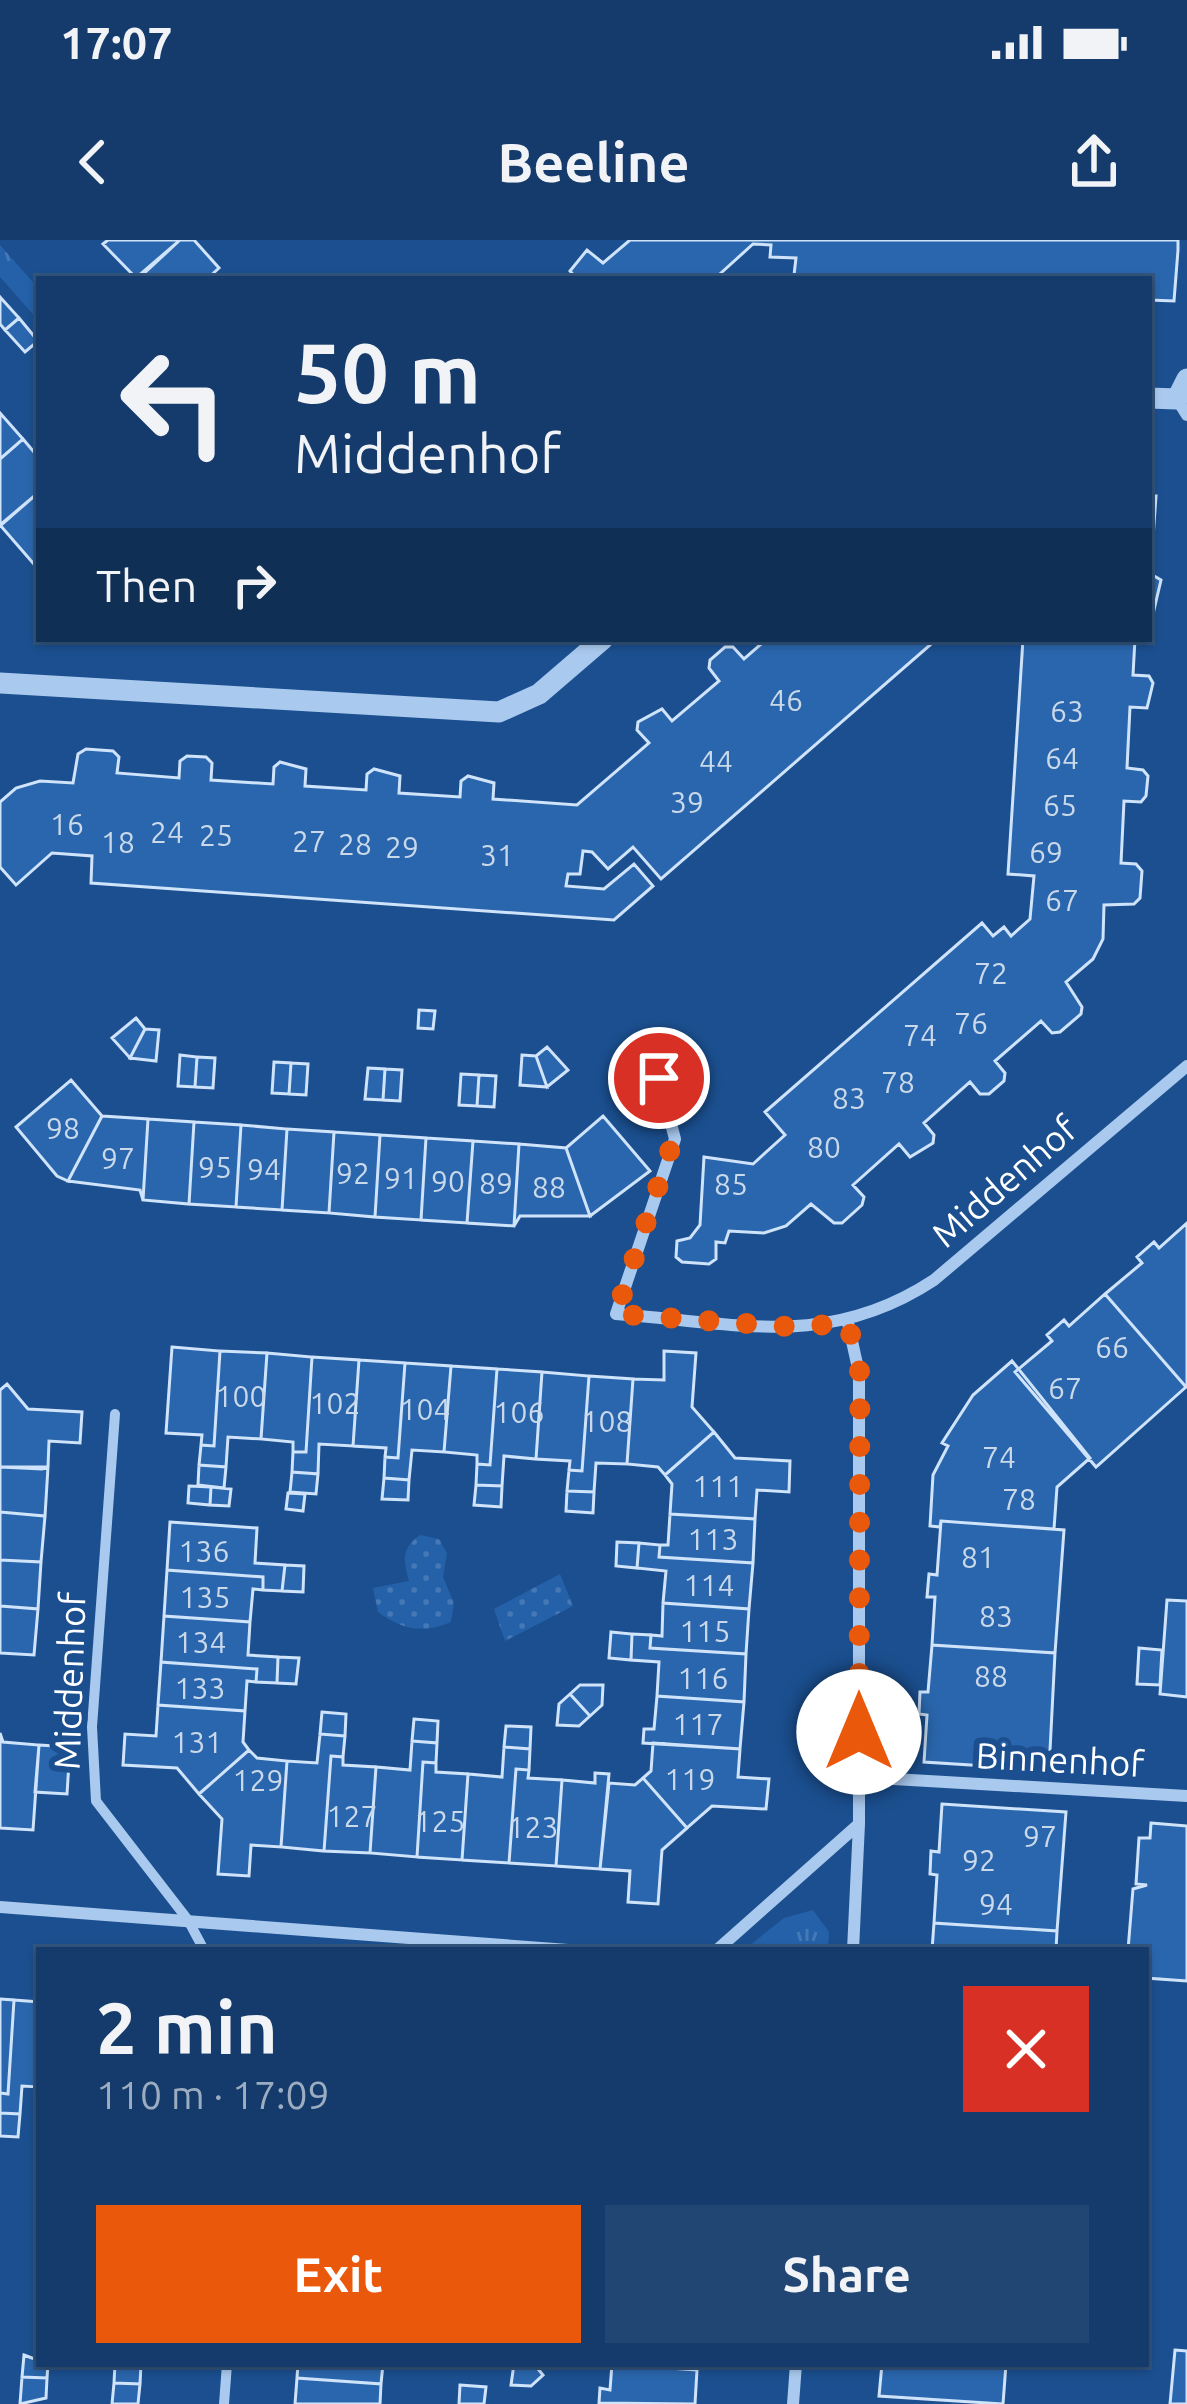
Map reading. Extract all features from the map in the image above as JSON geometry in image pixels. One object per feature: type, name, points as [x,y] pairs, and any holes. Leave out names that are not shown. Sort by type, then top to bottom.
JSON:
[{"type":"street","points":[[1152,398],[1184,398]]},
{"type":"street","points":[[0,683],[499,712],[539,694],[600,642]]},
{"type":"street","name":"Middenhof","points":[[659,1078],[674,1138],[616,1314],[794,1327],[848,1323],[892,1308],[934,1280],[1187,1066]]},
{"type":"street","points":[[848,1323],[860,1373],[859,1824],[853,1947]]},
{"type":"street","name":"Middenhof","points":[[116,1414],[92,1727],[96,1801],[188,1920],[202,1947]]},
{"type":"street","name":"Binnenhof","points":[[859,1777],[1187,1796]]},
{"type":"street","points":[[721,1947],[859,1824]]},
{"type":"street","points":[[0,1907],[530,1947]]},
{"type":"street","points":[[224,2404],[227,2367]]},
{"type":"street","points":[[793,2404],[796,2367]]},
{"type":"green space","points":[[0,245],[36,286],[36,318],[0,277]]},
{"type":"green space","points":[[420,1535],[439,1539],[447,1553],[443,1577],[454,1603],[451,1622],[422,1629],[396,1623],[378,1612],[373,1588],[409,1581],[405,1555]]},
{"type":"green space","points":[[560,1574],[573,1606],[505,1641],[494,1609]]},
{"type":"green space","points":[[813,1910],[829,1932],[828,1947],[748,1947],[784,1918]]},
{"type":"building","points":[[108,240],[180,240],[138,276],[103,244]]},
{"type":"building","points":[[180,240],[194,240],[219,268],[210,276],[141,276]]},
{"type":"building","points":[[630,240],[1178,240],[1174,301],[1152,300],[1152,276],[794,275],[796,258],[770,257],[771,245],[753,244],[721,273],[724,276],[574,276],[570,271],[587,250],[603,263]]},
{"type":"building","points":[[0,297],[19,318],[5,330],[0,324]]},
{"type":"building","points":[[19,318],[36,343],[25,352],[5,330]]},
{"type":"building","points":[[0,413],[23,439],[0,459]]},
{"type":"building","points":[[23,439],[36,454],[36,495],[0,526],[0,459]]},
{"type":"building","points":[[36,495],[36,567],[0,525]]},
{"type":"building","points":[[1152,496],[1156,496],[1152,552]]},
{"type":"building","points":[[1152,575],[1161,580],[1152,614]]},
{"type":"building","points":[[764,642],[934,642],[661,879],[633,847],[608,869],[592,852],[583,851],[580,874],[568,874],[566,886],[604,889],[634,864],[653,886],[614,920],[91,883],[92,856],[52,853],[16,885],[0,867],[0,802],[16,788],[40,781],[73,783],[78,754],[86,749],[113,751],[119,757],[117,773],[179,778],[180,761],[187,756],[206,757],[212,763],[211,780],[273,784],[274,767],[280,762],[306,769],[305,786],[366,790],[367,774],[374,769],[400,776],[399,793],[460,797],[461,781],[468,776],[494,783],[493,799],[577,805],[649,743],[637,730],[638,722],[662,709],[672,721],[719,681],[709,668],[710,660],[725,647],[733,647],[744,659]]},
{"type":"building","points":[[1023,642],[1135,642],[1133,675],[1149,676],[1153,683],[1147,708],[1130,707],[1127,768],[1143,770],[1148,776],[1141,802],[1124,801],[1121,863],[1136,864],[1142,871],[1140,898],[1134,904],[1104,905],[1103,939],[1093,959],[1066,982],[1082,1007],[1081,1014],[1060,1032],[1052,1033],[1041,1021],[995,1061],[1005,1073],[1004,1081],[989,1094],[980,1094],[970,1082],[924,1123],[934,1135],[933,1143],[910,1157],[899,1144],[853,1185],[864,1197],[862,1205],[842,1223],[834,1223],[811,1204],[786,1226],[764,1233],[729,1231],[725,1243],[716,1242],[716,1259],[709,1264],[682,1262],[676,1257],[677,1241],[690,1238],[700,1225],[704,1157],[753,1164],[785,1135],[765,1112],[982,923],[993,936],[1004,927],[1011,936],[1030,919],[1034,876],[1008,874]]},
{"type":"building","points":[[419,1010],[435,1011],[433,1029],[418,1028]]},
{"type":"building","points":[[136,1018],[145,1029],[130,1058],[112,1038]]},
{"type":"building","points":[[145,1029],[159,1030],[156,1061],[130,1058]]},
{"type":"building","points":[[547,1047],[568,1070],[547,1087],[536,1056]]},
{"type":"building","points":[[180,1055],[197,1057],[195,1087],[178,1086]]},
{"type":"building","points":[[522,1055],[536,1056],[547,1087],[520,1085]]},
{"type":"building","points":[[197,1057],[215,1058],[213,1088],[195,1087]]},
{"type":"building","points":[[274,1062],[291,1063],[289,1094],[272,1093]]},
{"type":"building","points":[[291,1063],[308,1064],[306,1095],[289,1094]]},
{"type":"building","points":[[368,1068],[385,1069],[383,1100],[365,1099]]},
{"type":"building","points":[[385,1069],[402,1070],[400,1101],[383,1100]]},
{"type":"building","points":[[461,1074],[479,1075],[477,1106],[459,1105]]},
{"type":"building","points":[[479,1075],[496,1076],[494,1107],[477,1106]]},
{"type":"building","points":[[71,1080],[102,1116],[68,1181],[57,1176],[16,1127]]},
{"type":"building","points":[[102,1116],[148,1119],[143,1200],[140,1190],[68,1181]]},
{"type":"building","points":[[603,1116],[650,1171],[590,1216],[566,1148]]},
{"type":"building","points":[[148,1119],[194,1122],[189,1204],[143,1200]]},
{"type":"building","points":[[194,1122],[241,1125],[236,1207],[189,1204]]},
{"type":"building","points":[[241,1125],[287,1129],[282,1210],[236,1207]]},
{"type":"building","points":[[287,1129],[334,1132],[329,1213],[282,1210]]},
{"type":"building","points":[[334,1132],[380,1135],[375,1217],[329,1213]]},
{"type":"building","points":[[380,1135],[426,1138],[421,1220],[375,1217]]},
{"type":"building","points":[[426,1138],[473,1141],[467,1223],[421,1220]]},
{"type":"building","points":[[473,1141],[519,1144],[514,1226],[467,1223]]},
{"type":"building","points":[[519,1144],[566,1148],[590,1216],[520,1216],[514,1226]]},
{"type":"building","points":[[1187,1223],[1186,1387],[1105,1294],[1142,1263],[1137,1257],[1154,1242],[1159,1248]]},
{"type":"building","points":[[1105,1294],[1186,1387],[1096,1467],[1015,1372],[1052,1341],[1047,1335],[1064,1320],[1069,1326]]},
{"type":"building","points":[[172,1347],[220,1351],[214,1446],[201,1445],[202,1435],[166,1433]]},
{"type":"building","points":[[220,1351],[267,1353],[261,1439],[228,1437],[226,1467],[199,1465],[201,1445],[214,1446]]},
{"type":"building","points":[[664,1351],[696,1353],[692,1407],[714,1432],[665,1475],[658,1467],[627,1464],[633,1379],[664,1380]]},
{"type":"building","points":[[267,1353],[312,1357],[306,1452],[293,1452],[293,1442],[261,1439]]},
{"type":"building","points":[[312,1357],[359,1360],[353,1446],[319,1444],[318,1474],[292,1472],[293,1452],[306,1452]]},
{"type":"building","points":[[359,1360],[405,1363],[398,1458],[385,1457],[386,1448],[353,1446]]},
{"type":"building","points":[[1012,1361],[1090,1458],[1057,1487],[1054,1529],[941,1521],[940,1527],[930,1526],[933,1475],[948,1446],[942,1443],[973,1395]]},
{"type":"building","points":[[405,1363],[451,1366],[444,1452],[412,1450],[409,1480],[384,1478],[385,1457],[398,1458]]},
{"type":"building","points":[[451,1366],[497,1369],[490,1465],[477,1464],[477,1455],[444,1452]]},
{"type":"building","points":[[497,1369],[542,1372],[536,1459],[504,1456],[502,1486],[476,1485],[477,1464],[490,1465]]},
{"type":"building","points":[[542,1372],[589,1376],[582,1471],[569,1470],[570,1461],[536,1459]]},
{"type":"building","points":[[589,1376],[633,1379],[627,1464],[596,1463],[594,1492],[567,1491],[569,1470],[582,1471]]},
{"type":"building","points":[[7,1384],[28,1409],[82,1412],[80,1443],[49,1441],[48,1467],[42,1469],[0,1467],[0,1390]]},
{"type":"building","points":[[714,1432],[735,1458],[790,1461],[789,1492],[757,1490],[755,1519],[670,1514],[672,1484],[665,1475]]},
{"type":"building","points":[[199,1465],[226,1467],[224,1488],[198,1485]]},
{"type":"building","points":[[0,1467],[48,1467],[45,1516],[0,1512]]},
{"type":"building","points":[[292,1472],[318,1474],[316,1494],[290,1492]]},
{"type":"building","points":[[384,1478],[409,1480],[408,1500],[382,1499]]},
{"type":"building","points":[[476,1485],[502,1486],[501,1507],[474,1505]]},
{"type":"building","points":[[189,1486],[211,1487],[210,1505],[188,1503]]},
{"type":"building","points":[[211,1487],[231,1489],[229,1506],[210,1505]]},
{"type":"building","points":[[567,1491],[594,1492],[593,1513],[566,1511]]},
{"type":"building","points":[[288,1493],[305,1494],[303,1511],[286,1509]]},
{"type":"building","points":[[0,1512],[45,1516],[41,1562],[0,1560]]},
{"type":"building","points":[[670,1514],[755,1519],[753,1563],[659,1557],[660,1545],[668,1545]]},
{"type":"building","points":[[941,1521],[1064,1530],[1055,1653],[932,1645],[935,1597],[927,1597],[929,1574],[937,1575]]},
{"type":"building","points":[[170,1522],[257,1528],[255,1563],[285,1565],[282,1591],[263,1590],[263,1577],[167,1570]]},
{"type":"building","points":[[617,1542],[639,1543],[637,1568],[616,1566]]},
{"type":"building","points":[[639,1543],[660,1545],[659,1557],[753,1563],[749,1609],[663,1603],[666,1571],[637,1568]]},
{"type":"building","points":[[0,1560],[41,1562],[38,1609],[0,1606]]},
{"type":"building","points":[[285,1565],[304,1566],[303,1592],[282,1591]]},
{"type":"building","points":[[167,1570],[263,1577],[263,1590],[253,1589],[250,1622],[164,1616]]},
{"type":"building","points":[[1167,1600],[1187,1601],[1187,1697],[1160,1694]]},
{"type":"building","points":[[663,1603],[749,1609],[746,1654],[650,1648],[651,1635],[662,1636]]},
{"type":"building","points":[[0,1606],[38,1609],[34,1655],[0,1653]]},
{"type":"building","points":[[164,1616],[250,1622],[248,1655],[278,1657],[277,1683],[256,1682],[257,1669],[161,1662]]},
{"type":"building","points":[[611,1632],[632,1634],[631,1660],[609,1658]]},
{"type":"building","points":[[632,1634],[651,1635],[650,1648],[746,1654],[744,1702],[657,1696],[659,1662],[631,1660]]},
{"type":"building","points":[[932,1645],[1055,1653],[1049,1770],[924,1762],[927,1715],[919,1714],[920,1692],[928,1692]]},
{"type":"building","points":[[1139,1648],[1162,1650],[1160,1685],[1137,1684]]},
{"type":"building","points":[[278,1657],[299,1658],[296,1684],[277,1683]]},
{"type":"building","points":[[161,1662],[257,1669],[256,1682],[247,1681],[245,1711],[158,1705]]},
{"type":"building","points":[[580,1685],[603,1685],[602,1705],[590,1716],[570,1694]]},
{"type":"building","points":[[570,1694],[590,1716],[579,1726],[557,1725],[559,1704]]},
{"type":"building","points":[[657,1696],[744,1702],[740,1749],[643,1743],[644,1729],[654,1729]]},
{"type":"building","points":[[158,1705],[245,1711],[243,1742],[249,1750],[199,1794],[177,1768],[123,1765],[125,1734],[156,1736]]},
{"type":"building","points":[[322,1712],[346,1714],[345,1736],[320,1734]]},
{"type":"building","points":[[414,1719],[438,1721],[437,1743],[412,1741]]},
{"type":"building","points":[[506,1726],[531,1727],[530,1749],[504,1747]]},
{"type":"building","points":[[0,1733],[3,1742],[39,1745],[33,1830],[0,1828]]},
{"type":"building","points":[[320,1734],[345,1736],[343,1757],[331,1756],[324,1851],[281,1847],[287,1761],[317,1763]]},
{"type":"building","points":[[412,1741],[437,1743],[436,1763],[423,1762],[417,1857],[370,1853],[376,1767],[410,1770]]},
{"type":"building","points":[[653,1743],[740,1749],[738,1777],[769,1779],[766,1809],[712,1806],[687,1828],[643,1778],[651,1771]]},
{"type":"building","points":[[39,1745],[70,1747],[67,1794],[35,1792]]},
{"type":"building","points":[[504,1747],[530,1749],[529,1770],[516,1769],[509,1863],[462,1860],[468,1774],[502,1777]]},
{"type":"building","points":[[249,1750],[257,1758],[287,1761],[281,1847],[251,1845],[249,1876],[218,1874],[222,1819],[199,1794]]},
{"type":"building","points":[[331,1756],[343,1757],[343,1765],[376,1767],[370,1853],[324,1851]]},
{"type":"building","points":[[423,1762],[436,1763],[436,1772],[468,1774],[462,1860],[417,1857]]},
{"type":"building","points":[[516,1769],[529,1770],[528,1778],[562,1780],[556,1866],[509,1863]]},
{"type":"building","points":[[595,1773],[609,1774],[600,1869],[556,1866],[562,1780],[595,1783]]},
{"type":"building","points":[[643,1778],[687,1828],[662,1850],[658,1904],[628,1902],[630,1871],[600,1869],[609,1783],[635,1785]]},
{"type":"building","points":[[942,1804],[1066,1812],[1057,1931],[934,1923],[937,1875],[930,1874],[931,1851],[939,1852]]},
{"type":"building","points":[[1151,1823],[1187,1826],[1187,1981],[1149,1978],[1149,1947],[1128,1947],[1133,1889],[1147,1885],[1136,1884],[1139,1838],[1150,1838]]},
{"type":"building","points":[[934,1923],[1057,1931],[1056,1947],[932,1947]]},
{"type":"building","points":[[0,1999],[14,2000],[8,2094],[0,2093]]},
{"type":"building","points":[[14,2000],[36,2002],[36,2087],[22,2086],[20,2114],[0,2113],[0,2093],[8,2094]]},
{"type":"building","points":[[0,2113],[20,2114],[18,2137],[0,2136]]},
{"type":"building","points":[[1175,2350],[1187,2351],[1187,2404],[1170,2404]]},
{"type":"building","points":[[24,2355],[36,2360],[36,2367],[48,2367],[47,2378],[22,2377]]},
{"type":"building","points":[[115,2367],[141,2367],[140,2384],[114,2383]]},
{"type":"building","points":[[298,2367],[383,2367],[381,2384],[297,2378]]},
{"type":"building","points":[[514,2367],[536,2367],[543,2375],[531,2386],[511,2385]]},
{"type":"building","points":[[612,2367],[697,2370],[695,2404],[599,2403],[600,2388],[610,2390]]},
{"type":"building","points":[[882,2367],[1006,2367],[1003,2404],[879,2396]]},
{"type":"building","points":[[22,2377],[47,2378],[46,2398],[20,2404]]},
{"type":"building","points":[[297,2378],[381,2384],[380,2404],[295,2404]]},
{"type":"building","points":[[114,2383],[140,2384],[138,2404],[112,2404]]},
{"type":"building","points":[[460,2385],[486,2387],[484,2404],[459,2404]]},
{"type":"route","points":[[659,1078],[674,1138],[616,1314],[794,1327],[848,1323],[860,1373],[859,1732]]}]
